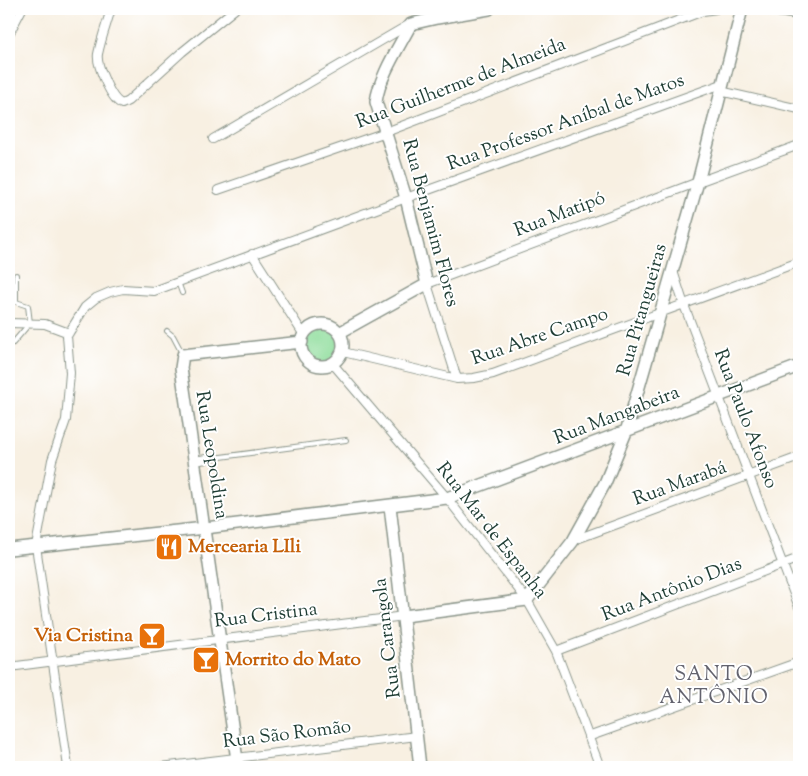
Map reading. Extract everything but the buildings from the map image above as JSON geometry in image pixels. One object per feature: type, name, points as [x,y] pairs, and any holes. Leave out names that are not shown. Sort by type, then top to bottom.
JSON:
[{"type":"street","points":[[9,34],[22,9]]},
{"type":"street","points":[[111,9],[97,56],[108,90],[117,102],[122,104],[128,101],[182,52],[236,9]]},
{"type":"street","points":[[213,139],[411,24],[489,9]]},
{"type":"street","name":"Rua Guilherme de Almeida","points":[[218,190],[386,132],[702,11],[716,9]]},
{"type":"street","name":"Rua Pitangueiras","points":[[527,600],[573,541],[605,483],[626,432],[698,182],[742,9]]},
{"type":"street","points":[[770,9],[799,13]]},
{"type":"street","name":"Rua Benjamim Flores","points":[[411,24],[377,92],[376,102],[406,198],[427,284],[457,379]]},
{"type":"street","points":[[721,88],[799,108]]},
{"type":"street","name":"Rua Professor Aníbal de Matos","points":[[69,333],[85,307],[96,298],[110,292],[123,289],[154,291],[406,198],[721,88]]},
{"type":"street","name":"Rua Matipó","points":[[339,333],[427,284],[799,145]]},
{"type":"street","points":[[183,355],[303,338],[308,330],[321,324],[334,328],[343,341],[343,352],[338,360],[332,364],[321,366],[310,362],[303,353],[303,338],[252,254]]},
{"type":"street","name":"Rua Abre Campo","points":[[343,352],[457,379],[474,378],[493,374],[799,262]]},
{"type":"street","name":"Rua Paulo Afonso","points":[[673,271],[718,396],[799,607]]},
{"type":"street","points":[[9,323],[45,324],[69,333],[67,336],[70,373],[66,420],[52,460],[36,546],[68,767]]},
{"type":"street","name":"Rua Leopoldina","points":[[183,355],[181,368],[201,460],[205,528],[238,763]]},
{"type":"street","name":"Rua Mar de Espanha","points":[[332,364],[447,498],[527,600],[556,651],[600,767]]},
{"type":"street","name":"Rua Mangabeira","points":[[9,549],[205,528],[447,498],[799,366]]},
{"type":"street","name":"Rua Marabá","points":[[573,541],[799,457]]},
{"type":"street","name":"Rua Carangola","points":[[390,506],[420,767]]},
{"type":"street","name":"Rua Antônio Dias","points":[[556,651],[799,558]]},
{"type":"street","name":"Rua Cristina","points":[[9,667],[527,600]]},
{"type":"street","points":[[588,737],[799,662]]},
{"type":"street","name":"Rua São Romão","points":[[161,767],[238,763],[416,736]]},
{"type":"lane","points":[[13,343],[30,323],[28,306],[16,302],[16,275]]},
{"type":"lane","points":[[178,282],[182,293]]},
{"type":"lane","points":[[168,331],[173,336],[183,355]]},
{"type":"lane","points":[[201,460],[346,440]]},
{"type":"green space","points":[[322,326],[335,332],[341,345],[335,358],[322,364],[309,358],[303,345],[309,332]]},
{"type":"place","name":"Mercearia LIli","points":[[169,547]]},
{"type":"place","name":"Via Cristina","points":[[152,636]]},
{"type":"place","name":"Morrito do Mato","points":[[206,660]]},
{"type":"district","name":"SANTO ANTÔNIO","points":[[714,686]]}]
